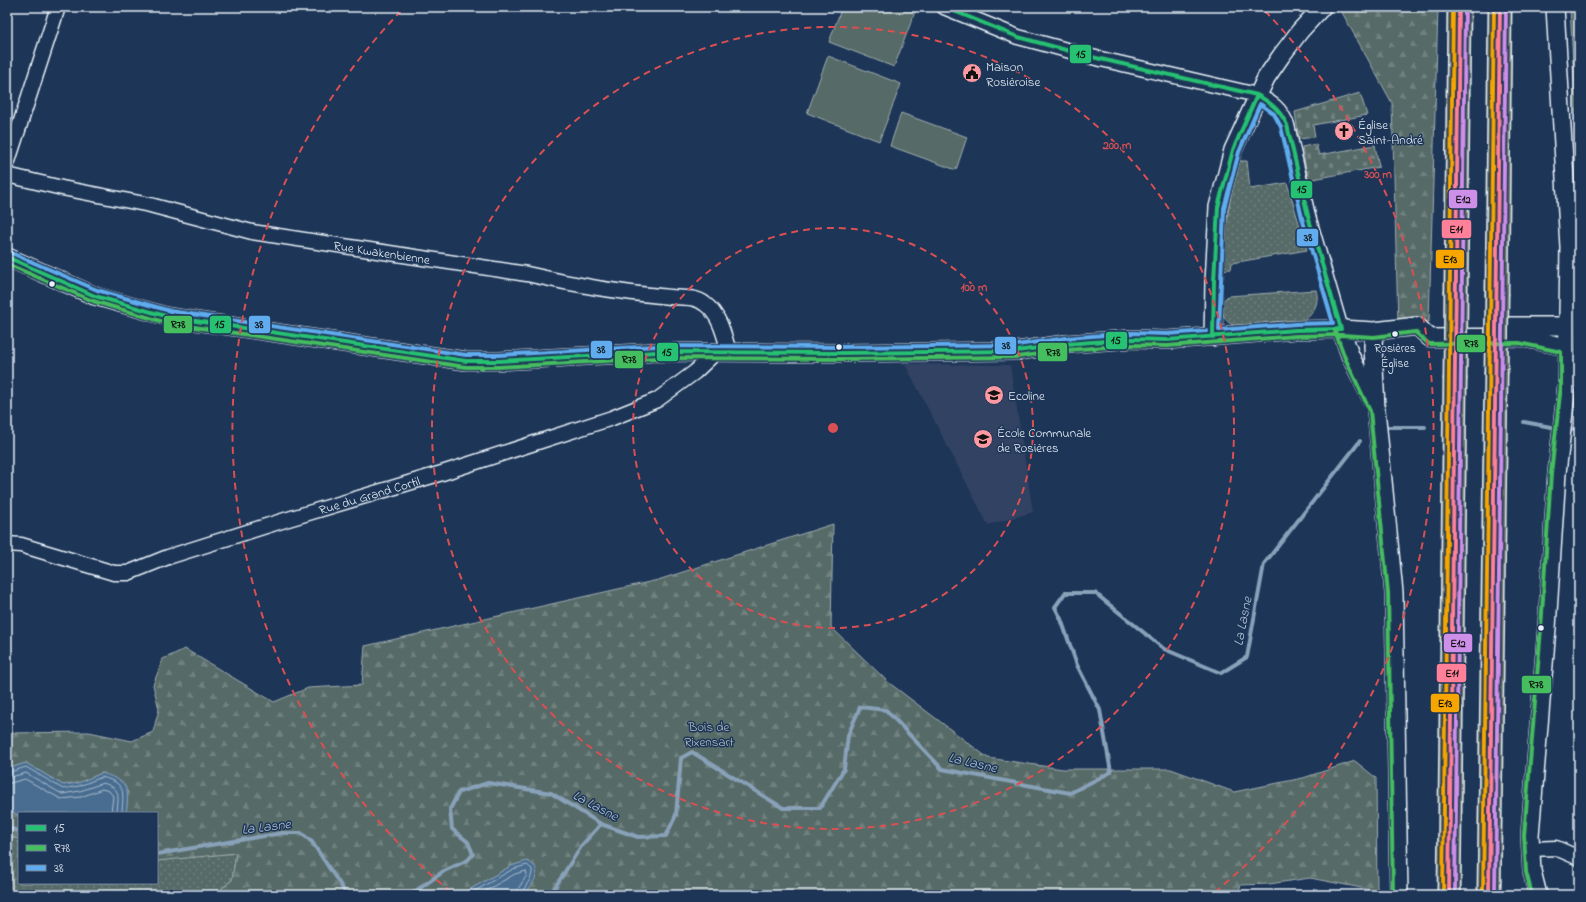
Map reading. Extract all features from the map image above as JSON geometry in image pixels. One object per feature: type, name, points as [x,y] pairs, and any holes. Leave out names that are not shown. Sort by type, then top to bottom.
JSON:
[{"type":"highway","points":[[1448,895],[1459,7]]},
{"type":"highway","points":[[1489,895],[1498,293],[1500,7]]},
{"type":"street","points":[[7,164],[58,7]]},
{"type":"street","points":[[944,7],[1018,37],[1092,57],[1257,95],[1274,104],[1282,114],[1287,125],[1308,216],[1350,355],[1376,409]]},
{"type":"street","points":[[1213,337],[1218,207],[1233,150],[1266,78],[1280,56],[1322,7]]},
{"type":"street","points":[[1538,895],[1532,871],[1530,835],[1547,628],[1557,473],[1567,385],[1569,247],[1555,7]]},
{"type":"street","name":"Rue Kwakenbienne","points":[[7,175],[62,188],[150,205],[252,232],[527,274],[566,283],[635,294],[694,298],[704,303],[714,313],[723,332],[723,352]]},
{"type":"street","points":[[7,257],[96,296],[169,316],[466,361],[499,361],[658,352],[908,353],[1017,351],[1066,344],[1132,339],[1167,340],[1296,330],[1342,329],[1374,331],[1417,326],[1567,326]]},
{"type":"street","points":[[1417,326],[1430,338],[1520,337],[1567,347]]},
{"type":"street","points":[[1374,331],[1373,346],[1376,409],[1394,593],[1399,895]]},
{"type":"street","name":"Rue du Grand Cortil","points":[[7,544],[21,545],[114,573],[128,572],[285,520],[457,468],[612,418],[657,400],[723,352]]},
{"type":"street","points":[[1531,849],[1556,848],[1579,858]]},
{"type":"shaded area","name":"École Communale de Rosières","points":[[905,364],[1010,365],[1033,512],[988,525]]},
{"type":"green space","points":[[842,7],[911,7],[916,9],[894,67],[829,42]]},
{"type":"green space","points":[[1339,7],[1438,7],[1429,322],[1398,322],[1392,103]]},
{"type":"green space","points":[[1570,7],[1579,7],[1579,179]]},
{"type":"green space","points":[[828,56],[901,84],[879,141],[807,113]]},
{"type":"green space","points":[[1360,93],[1367,115],[1313,125],[1315,137],[1299,139],[1295,112]]},
{"type":"green space","points":[[901,113],[967,137],[956,170],[890,146]]},
{"type":"green space","points":[[1316,144],[1319,155],[1375,145],[1379,167],[1308,180],[1302,147]]},
{"type":"green space","points":[[1240,161],[1247,161],[1250,189],[1287,183],[1307,250],[1232,263],[1231,269],[1222,270],[1230,202]]},
{"type":"green space","points":[[1316,290],[1317,300],[1315,308],[1302,322],[1239,326],[1228,322],[1223,313],[1223,304],[1228,296]]},
{"type":"green space","name":"Bois de Rixensart","points":[[833,524],[831,627],[888,682],[988,758],[1063,769],[1171,769],[1234,792],[1303,778],[1355,761],[1376,778],[1377,891],[1310,878],[1269,884],[1241,885],[1237,895],[525,895],[528,890],[527,861],[511,866],[460,895],[214,895],[232,880],[236,853],[158,861],[158,812],[126,812],[128,792],[102,773],[78,783],[63,785],[26,763],[7,769],[7,733],[89,732],[132,741],[153,732],[159,709],[153,685],[163,659],[185,649],[274,702],[308,688],[362,685],[365,646],[658,580]]},
{"type":"green space","points":[[7,809],[18,814],[18,839],[7,836]]},
{"type":"green space","points":[[7,836],[18,839],[18,884],[158,884],[158,859],[236,853],[232,880],[214,895],[7,895]]},
{"type":"water","points":[[26,763],[63,785],[78,783],[102,773],[117,779],[125,786],[127,791],[126,812],[18,812],[18,815],[7,809],[7,769]]},
{"type":"water","points":[[527,861],[536,868],[537,873],[525,895],[460,895],[511,866]]},
{"type":"waterway","name":"La Lasne","points":[[1524,422],[1551,427]]},
{"type":"waterway","name":"La Lasne","points":[[1388,427],[1425,427]]},
{"type":"waterway","name":"La Lasne","points":[[1573,429],[1579,429]]},
{"type":"waterway","name":"La Lasne","points":[[410,895],[444,871],[468,860],[473,854],[468,842],[452,829],[450,809],[459,792],[488,783],[551,793],[601,824],[638,837],[666,836],[676,815],[681,758],[692,752],[783,808],[820,808],[844,769],[848,735],[860,707],[886,710],[942,769],[1070,793],[1111,772],[1100,710],[1077,665],[1061,619],[1055,607],[1065,593],[1095,593],[1164,649],[1221,673],[1247,657],[1264,564],[1360,441]]},
{"type":"waterway","points":[[550,895],[582,845],[601,824]]},
{"type":"waterway","name":"La Lasne","points":[[7,828],[18,831]]},
{"type":"waterway","name":"La Lasne","points":[[158,854],[282,833],[301,833],[312,842],[347,895]]},
{"type":"transit line","name":"15","points":[[944,7],[1018,37],[1092,57],[1257,95],[1271,104],[1278,111],[1287,125],[1308,216],[1341,329]]},
{"type":"transit line","name":"E13","points":[[1443,895],[1453,7]]},
{"type":"transit line","name":"E11","points":[[1449,895],[1459,7]]},
{"type":"transit line","name":"E12","points":[[1455,895],[1465,7]]},
{"type":"transit line","name":"E13","points":[[1483,895],[1494,7]]},
{"type":"transit line","name":"E11","points":[[1489,895],[1500,7]]},
{"type":"transit line","name":"E12","points":[[1495,895],[1506,7]]},
{"type":"transit line","name":"15","points":[[1213,337],[1218,207],[1233,150],[1257,95]]},
{"type":"transit line","name":"38","points":[[1260,104],[1274,114],[1281,127],[1302,218],[1333,323],[1296,324],[1219,330],[1224,208],[1239,152],[1260,104]]},
{"type":"transit line","name":"38","points":[[9,252],[97,290],[170,311],[466,355],[499,355],[657,346],[842,347],[1017,345],[1066,338],[1132,333],[1167,334],[1207,331]]},
{"type":"transit line","name":"15","points":[[7,257],[95,296],[169,317],[466,361],[499,361],[657,352],[842,353],[1017,351],[1066,344],[1132,339],[1167,340],[1296,330],[1341,329]]},
{"type":"transit line","name":"R78","points":[[7,264],[93,301],[167,323],[466,367],[499,367],[657,358],[842,359],[1017,357],[1067,350],[1132,345],[1167,346],[1296,336],[1341,335],[1374,337],[1415,332],[1429,344],[1519,343],[1561,352],[1561,385],[1551,473],[1541,628],[1524,835],[1526,872],[1532,895]]},
{"type":"transit line","name":"R78","points":[[1335,331],[1345,358],[1370,411],[1388,593],[1393,895]]},
{"type":"place","name":"Maison Rosièroise","points":[[972,73]]},
{"type":"place","name":"Église Saint-André","points":[[1344,131]]},
{"type":"place","name":"Rosières Église","points":[[1395,334]]},
{"type":"place","name":"Ecoline","points":[[994,395]]},
{"type":"place","name":"École Communale de Rosières","points":[[983,439]]}]
